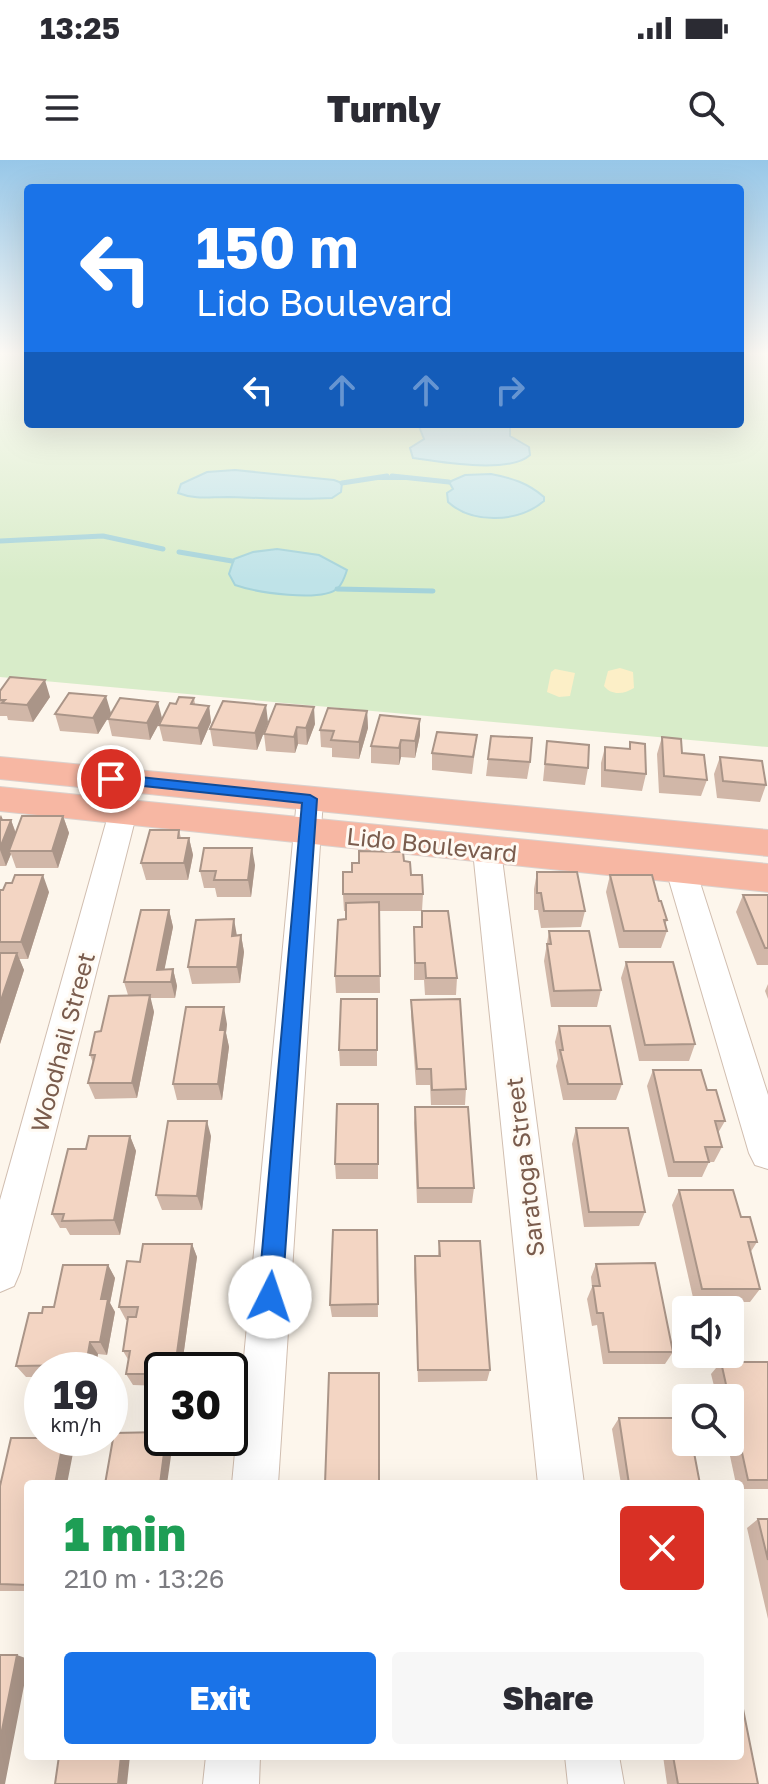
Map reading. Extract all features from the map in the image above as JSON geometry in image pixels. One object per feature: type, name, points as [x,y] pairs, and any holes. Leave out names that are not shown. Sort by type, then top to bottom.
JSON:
[{"type":"highway","name":"Lido Boulevard","points":[[0,768],[308,815],[487,851],[768,878]]},
{"type":"highway","name":"Lido Boulevard","points":[[0,799],[123,812],[308,815],[768,843]]},
{"type":"street","name":"Woodhail Street","points":[[0,1272],[123,812]]},
{"type":"street","points":[[255,1480],[308,815]]},
{"type":"street","name":"Saratoga Street","points":[[487,851],[561,1480]]},
{"type":"street","points":[[681,870],[768,1153]]},
{"type":"street","points":[[231,1784],[233,1760]]},
{"type":"street","points":[[593,1760],[596,1784]]},
{"type":"green space","points":[[0,429],[768,429],[768,747],[0,677]]},
{"type":"sand","points":[[620,668],[633,672],[634,688],[614,693],[604,686],[608,671]]},
{"type":"sand","points":[[555,669],[575,673],[570,696],[559,697],[547,692],[551,672]]},
{"type":"water","points":[[420,429],[510,429],[510,436],[529,447],[530,455],[520,461],[491,465],[413,458],[410,448],[424,439]]},
{"type":"water","points":[[235,470],[334,480],[342,483],[341,492],[332,498],[306,499],[203,498],[178,493],[181,484],[207,472]]},
{"type":"water","points":[[491,474],[526,485],[544,497],[544,501],[521,514],[495,518],[469,514],[448,502],[447,493],[453,489],[449,482],[465,475]]},
{"type":"water","points":[[277,549],[319,555],[347,570],[344,579],[338,588],[318,595],[272,593],[235,585],[229,574],[234,559],[253,552]]},
{"type":"building","points":[[10,677],[45,680],[27,705],[2,703],[5,700],[0,700],[0,691]]},
{"type":"building","points":[[69,693],[106,696],[93,718],[55,714]]},
{"type":"building","points":[[179,697],[194,698],[191,704],[209,706],[198,728],[159,725],[170,703],[176,704]]},
{"type":"building","points":[[120,698],[158,702],[147,723],[108,719]]},
{"type":"building","points":[[223,701],[266,705],[255,733],[210,729]]},
{"type":"building","points":[[276,704],[314,707],[306,728],[297,727],[294,737],[264,734]]},
{"type":"building","points":[[328,708],[367,711],[359,742],[331,740],[334,731],[320,730]]},
{"type":"building","points":[[380,715],[420,719],[415,741],[401,740],[399,748],[371,746]]},
{"type":"building","points":[[437,732],[477,735],[473,757],[432,753]]},
{"type":"building","points":[[491,736],[532,738],[530,762],[488,759]]},
{"type":"building","points":[[662,737],[681,739],[682,753],[704,755],[707,780],[664,776]]},
{"type":"building","points":[[547,741],[589,745],[588,768],[545,764]]},
{"type":"building","points":[[630,742],[645,744],[646,774],[605,770],[605,747],[630,749]]},
{"type":"building","points":[[720,757],[762,761],[766,785],[723,781]]},
{"type":"building","points":[[22,816],[63,816],[52,851],[9,851]]},
{"type":"building","points":[[0,820],[11,820],[0,848]]},
{"type":"building","points":[[150,830],[179,830],[178,838],[189,838],[184,863],[141,863]]},
{"type":"building","points":[[204,848],[252,848],[248,880],[214,880],[216,871],[200,871]]},
{"type":"building","points":[[359,851],[403,852],[404,861],[410,862],[411,875],[422,875],[423,894],[343,894],[343,872],[352,872],[352,863],[359,863]]},
{"type":"building","points":[[537,872],[577,872],[585,911],[544,911],[541,893],[537,893]]},
{"type":"building","points":[[15,875],[43,875],[21,942],[0,942],[0,890],[6,883],[12,883]]},
{"type":"building","points":[[610,875],[652,875],[667,920],[664,920],[667,931],[624,931]]},
{"type":"building","points":[[743,895],[768,895],[768,948],[765,948]]},
{"type":"building","points":[[379,902],[380,976],[335,976],[338,920],[346,919],[346,903]]},
{"type":"building","points":[[141,910],[169,910],[157,970],[173,969],[171,982],[124,982]]},
{"type":"building","points":[[422,911],[448,911],[457,978],[426,978],[425,963],[415,963],[414,927],[422,927]]},
{"type":"building","points":[[234,919],[232,936],[241,935],[237,967],[188,967],[196,920]]},
{"type":"building","points":[[549,931],[589,931],[601,990],[554,991],[547,944],[551,944]]},
{"type":"building","points":[[0,953],[17,953],[0,1003]]},
{"type":"building","points":[[626,962],[673,962],[695,1044],[645,1045]]},
{"type":"building","points":[[150,995],[132,1083],[88,1083],[95,1055],[90,1055],[95,1032],[101,1031],[109,996]]},
{"type":"building","points":[[341,999],[377,999],[377,1050],[339,1050]]},
{"type":"building","points":[[460,999],[466,1089],[432,1090],[431,1069],[417,1069],[411,1000]]},
{"type":"building","points":[[186,1007],[224,1007],[220,1030],[225,1030],[218,1084],[173,1084]]},
{"type":"building","points":[[559,1026],[610,1026],[622,1084],[568,1084],[560,1050],[563,1050]]},
{"type":"building","points":[[653,1070],[701,1070],[707,1090],[716,1090],[725,1121],[715,1121],[722,1147],[705,1147],[709,1162],[674,1162]]},
{"type":"building","points":[[337,1104],[378,1104],[378,1164],[335,1164]]},
{"type":"building","points":[[415,1107],[468,1107],[474,1188],[418,1188]]},
{"type":"building","points":[[168,1121],[207,1121],[197,1196],[156,1195]]},
{"type":"building","points":[[576,1128],[628,1128],[645,1212],[589,1212]]},
{"type":"building","points":[[89,1136],[130,1136],[114,1220],[62,1221],[64,1214],[52,1214],[68,1149],[86,1149]]},
{"type":"building","points":[[679,1190],[733,1190],[741,1217],[750,1217],[757,1242],[748,1242],[760,1289],[702,1289]]},
{"type":"building","points":[[333,1230],[377,1230],[378,1304],[330,1305]]},
{"type":"building","points":[[439,1241],[480,1241],[490,1370],[418,1370],[415,1256],[440,1256]]},
{"type":"building","points":[[143,1244],[192,1244],[177,1352],[144,1352],[144,1374],[128,1374],[130,1351],[123,1351],[128,1317],[136,1317],[138,1307],[119,1307],[127,1261],[140,1262]]},
{"type":"building","points":[[655,1263],[672,1352],[609,1352],[603,1313],[597,1313],[593,1286],[600,1286],[596,1264]]},
{"type":"building","points":[[63,1265],[108,1265],[101,1299],[108,1299],[100,1342],[90,1342],[88,1352],[24,1352],[24,1366],[16,1366],[29,1313],[42,1313],[43,1307],[54,1307]]},
{"type":"building","points":[[744,1362],[768,1362],[768,1480],[748,1480],[743,1456],[744,1384],[726,1384],[722,1368],[744,1368]]},
{"type":"building","points":[[329,1373],[379,1373],[379,1480],[325,1480]]},
{"type":"building","points":[[619,1418],[672,1418],[672,1456],[695,1456],[699,1480],[628,1480]]},
{"type":"building","points":[[144,1432],[144,1456],[164,1456],[161,1480],[106,1480],[110,1456],[128,1456],[128,1433]]},
{"type":"building","points":[[11,1438],[24,1438],[24,1456],[60,1456],[56,1480],[24,1480],[24,1585],[0,1584],[0,1486]]},
{"type":"building","points":[[758,1519],[768,1519],[768,1560]]},
{"type":"building","points":[[0,1655],[17,1655],[0,1740]]},
{"type":"building","points":[[744,1714],[758,1784],[678,1784],[674,1760],[744,1760]]},
{"type":"building","points":[[58,1760],[121,1760],[118,1784],[55,1784]]},
{"type":"waterway","points":[[374,478],[387,476]]},
{"type":"waterway","points":[[392,476],[411,478]]},
{"type":"waterway","points":[[342,483],[374,478]]},
{"type":"waterway","points":[[374,478],[411,478]]},
{"type":"waterway","points":[[411,478],[449,482]]},
{"type":"waterway","points":[[0,541],[103,536],[163,549]]},
{"type":"waterway","points":[[179,552],[232,561]]},
{"type":"waterway","points":[[337,589],[433,591]]},
{"type":"route","points":[[111,779],[310,799],[270,1297]]}]
